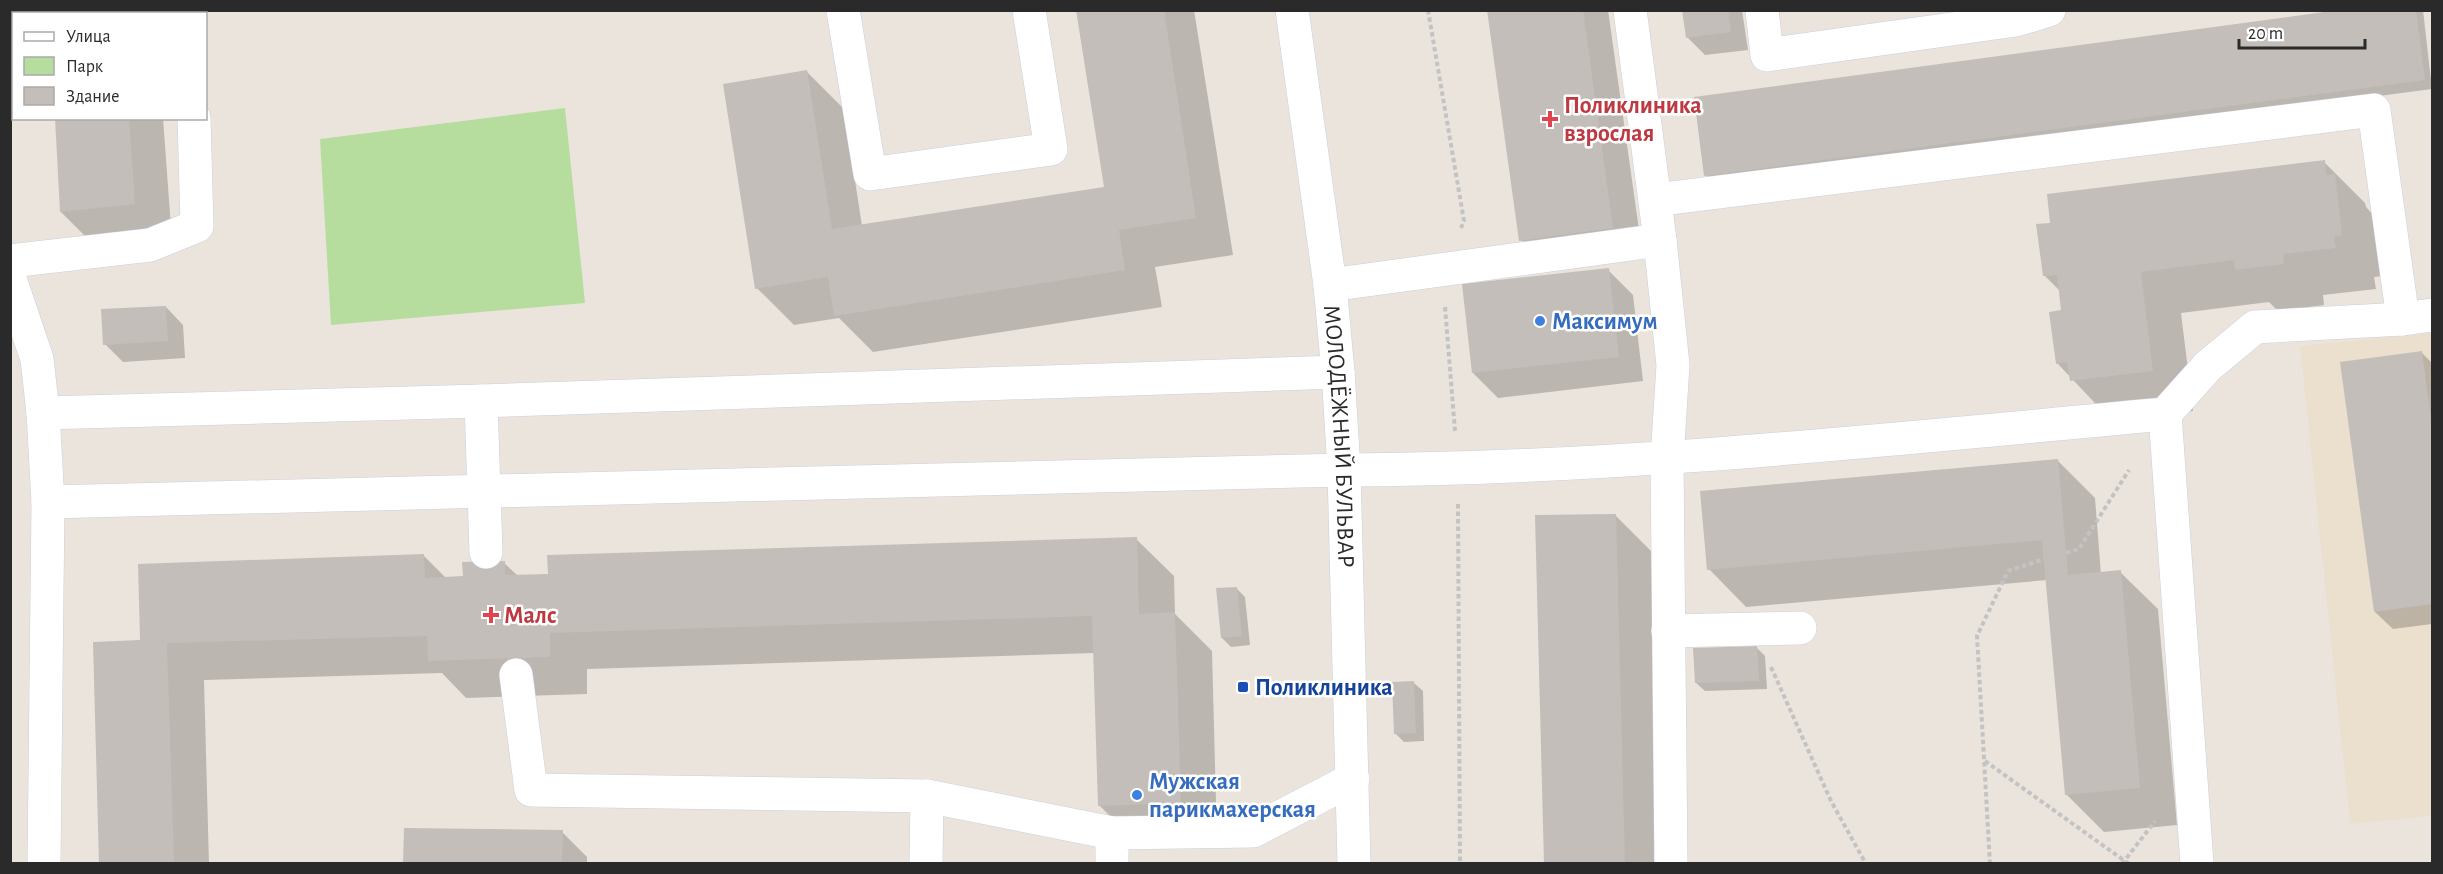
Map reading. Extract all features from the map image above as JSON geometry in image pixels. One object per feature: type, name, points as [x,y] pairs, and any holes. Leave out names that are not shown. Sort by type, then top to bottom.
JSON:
[{"type":"street","points":[[843,10],[870,174],[1051,149],[1029,10]]},
{"type":"street","name":"МОЛОДЁЖНЫЙ БУЛЬВАР","points":[[1293,10],[1330,285],[1338,372],[1344,470],[1354,864]]},
{"type":"street","points":[[1630,10],[1660,240],[1673,365],[1667,459],[1671,864]]},
{"type":"street","points":[[1762,10],[1767,55],[2016,20],[2049,10]]},
{"type":"street","points":[[48,501],[1344,470],[1458,470],[1667,459],[2165,414],[2208,366],[2255,327],[2418,317],[2374,110],[1655,200]]},
{"type":"street","points":[[10,261],[150,245],[197,226],[194,120]]},
{"type":"street","points":[[1330,285],[1660,240]]},
{"type":"street","points":[[10,279],[37,358],[43,413],[48,501],[44,864]]},
{"type":"street","points":[[43,413],[481,401],[1338,372]]},
{"type":"street","points":[[481,401],[486,552]]},
{"type":"street","points":[[2165,414],[2197,864]]},
{"type":"street","points":[[1668,631],[1800,628]]},
{"type":"street","points":[[516,675],[531,790],[927,796],[1112,848],[1253,831],[1353,779]]},
{"type":"street","points":[[926,864],[927,796]]},
{"type":"path","points":[[2066,553],[2079,549],[2134,462]]},
{"type":"path","points":[[1990,864],[1977,636],[2008,571],[2044,559]]},
{"type":"path","points":[[1754,629],[1831,801],[1866,864]]},
{"type":"path","points":[[1984,761],[2129,864]]},
{"type":"shaded area","points":[[2432,333],[2432,816],[2350,824],[2300,346]]},
{"type":"green space","points":[[565,108],[585,303],[331,325],[320,139]]},
{"type":"building","points":[[49,10],[122,10],[122,12],[49,12]]},
{"type":"building","points":[[1076,10],[1164,10],[1196,218],[1119,230],[1125,270],[834,316],[828,277],[755,289],[723,84],[807,70],[832,229],[1104,187]]},
{"type":"building","name":"Поликлиника взрослая","points":[[1487,10],[1583,10],[1613,228],[1519,241]]},
{"type":"building","points":[[1682,10],[1728,10],[1731,32],[1686,38]]},
{"type":"building","points":[[2339,10],[2416,10],[2425,80],[1704,176],[1694,97]]},
{"type":"building","points":[[55,120],[129,120],[135,204],[60,212]]},
{"type":"building","points":[[2325,160],[2326,175],[2335,174],[2342,235],[2334,237],[2336,248],[2283,254],[2284,264],[2235,270],[2234,260],[2141,272],[2153,371],[2070,381],[2067,362],[2056,364],[2049,312],[2061,310],[2057,275],[2043,276],[2036,224],[2050,223],[2047,194]]},
{"type":"building","name":"Максимум","points":[[1609,268],[1619,357],[1472,373],[1462,284]]},
{"type":"building","points":[[166,306],[168,341],[103,345],[101,309]]},
{"type":"building","points":[[2422,351],[2432,426],[2432,604],[2374,612],[2340,362]]},
{"type":"building","points":[[2058,459],[2068,575],[2121,570],[2140,788],[2065,795],[2042,540],[1707,570],[1700,491]]},
{"type":"building","points":[[1616,514],[1625,864],[1544,864],[1535,515]]},
{"type":"building","points":[[1137,537],[1139,614],[1175,612],[1181,803],[1098,806],[1092,616],[550,633],[550,657],[428,661],[427,636],[167,643],[174,864],[99,864],[93,642],[140,640],[138,564],[424,554],[425,578],[463,576],[462,562],[505,561],[505,575],[548,574],[547,555]]},
{"type":"building","points":[[1237,587],[1242,636],[1221,638],[1216,588]]},
{"type":"building","points":[[1757,646],[1759,681],[1695,683],[1693,648]]},
{"type":"building","points":[[1414,681],[1416,733],[1394,734],[1392,682]]},
{"type":"building","points":[[404,828],[563,830],[562,864],[403,864]]},
{"type":"place","name":"Поликлиника взрослая","points":[[1550,119]]},
{"type":"place","name":"Максимум","points":[[1540,321]]},
{"type":"place","name":"Малс","points":[[491,615]]},
{"type":"place","name":"Поликлиника","points":[[1243,687]]},
{"type":"place","name":"Мужская парикмахерская","points":[[1137,795]]}]
